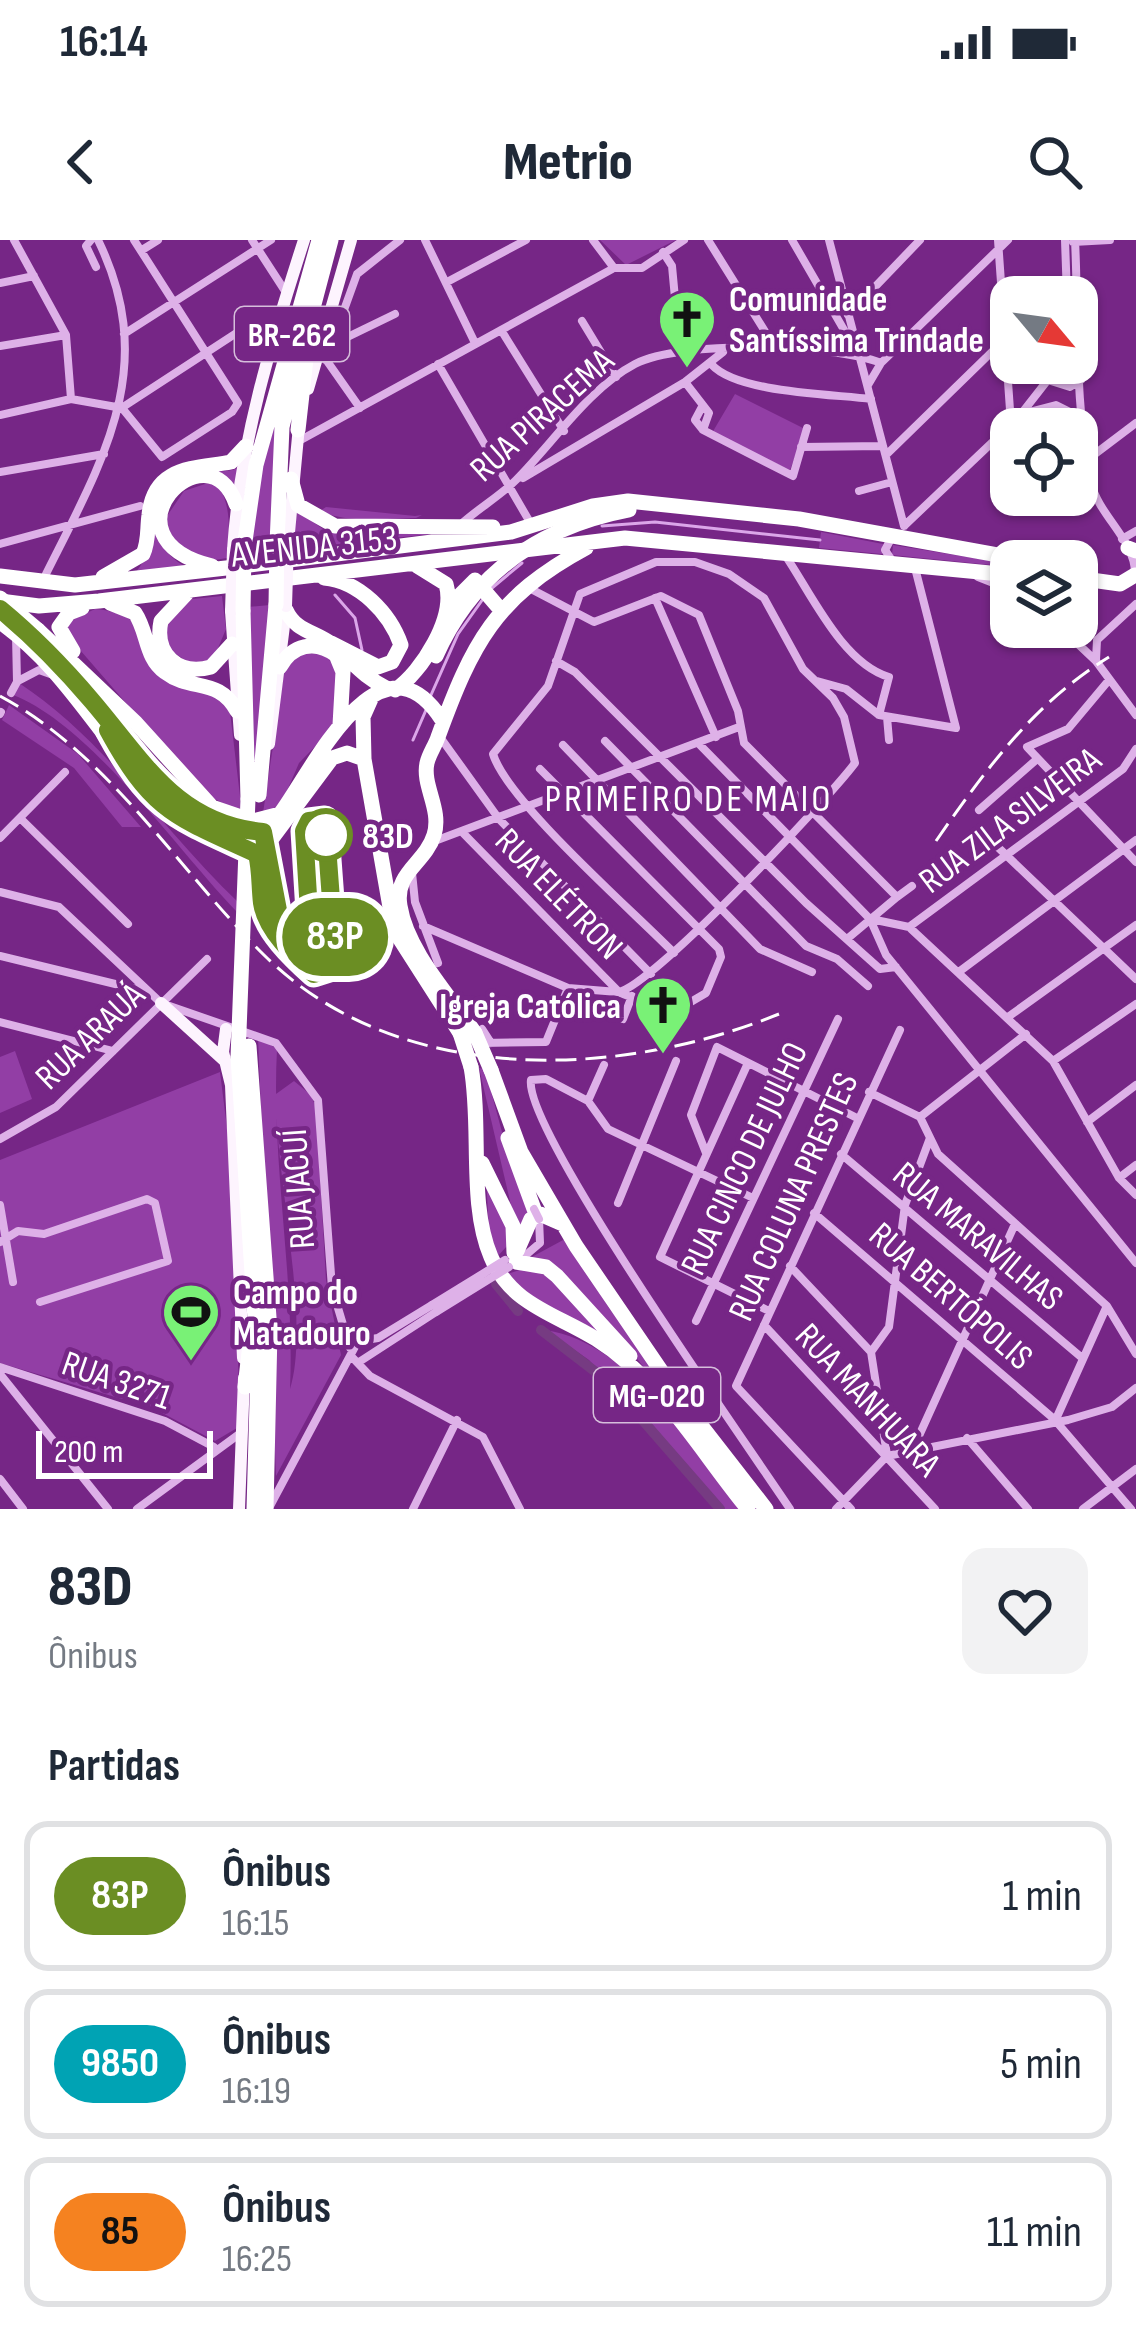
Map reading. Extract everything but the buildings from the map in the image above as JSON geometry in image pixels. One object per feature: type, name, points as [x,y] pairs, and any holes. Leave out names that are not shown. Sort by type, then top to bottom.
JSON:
[{"type":"highway","name":"BR-262","points":[[254,788],[237,611],[239,549],[256,465],[319,240]]},
{"type":"highway","name":"BR-262","points":[[254,1509],[254,1299],[238,1055],[254,788],[282,607],[282,427],[331,240]]},
{"type":"highway","points":[[297,436],[314,298]]},
{"type":"highway","points":[[85,584],[143,554],[151,503],[171,475],[197,463],[231,462],[246,446]]},
{"type":"highway","points":[[226,568],[175,550],[164,537],[160,512],[168,492],[196,476],[221,481],[236,503]]},
{"type":"highway","points":[[291,479],[298,505],[335,526],[529,528],[592,506],[628,501],[799,519],[990,554]]},
{"type":"highway","points":[[237,711],[222,690],[166,674],[150,654],[135,613],[99,601],[68,613],[59,627],[62,638],[212,807],[242,818],[272,818],[290,800],[304,769],[340,725],[397,693],[436,656],[469,598],[510,557],[584,519],[629,509],[790,526],[799,519]]},
{"type":"highway","name":"AVENIDA 3153","points":[[0,577],[85,584],[529,528]]},
{"type":"highway","name":"AVENIDA 3153","points":[[0,600],[39,606],[99,601],[640,539],[990,572]]},
{"type":"highway","points":[[492,598],[528,587],[594,544]]},
{"type":"highway","points":[[410,564],[425,568],[446,584],[447,608]]},
{"type":"highway","points":[[1098,570],[1136,575]]},
{"type":"highway","points":[[282,607],[301,629],[378,667],[392,662],[401,645],[381,610],[352,586],[310,574]]},
{"type":"highway","points":[[1098,582],[1120,584],[1136,575]]},
{"type":"highway","points":[[397,693],[423,663],[447,608],[468,582],[492,598]]},
{"type":"highway","points":[[1098,585],[1136,592]]},
{"type":"highway","points":[[194,589],[161,621],[164,652],[179,667],[200,670],[220,662],[232,644]]},
{"type":"highway","points":[[331,643],[360,676],[397,693],[438,722],[492,598]]},
{"type":"highway","points":[[0,600],[136,723]]},
{"type":"highway","points":[[0,622],[55,676],[167,810],[206,835],[254,851],[289,818],[318,770],[332,758],[347,752],[364,759]]},
{"type":"highway","points":[[280,667],[301,647],[316,646],[333,653],[344,672],[340,725]]},
{"type":"highway","name":"MG-020","points":[[397,693],[363,717],[364,759],[395,934],[490,1070],[504,1112],[563,1224],[679,1397],[766,1509]]},
{"type":"highway","name":"MG-020","points":[[438,722],[425,768],[436,805],[399,902],[409,935],[466,1033],[477,1107],[481,1225],[503,1281],[521,1300],[614,1351],[651,1387],[748,1509]]},
{"type":"highway","points":[[380,857],[417,860]]},
{"type":"highway","name":"BR-262","points":[[238,1055],[271,1331],[267,1509]]},
{"type":"highway","points":[[504,1112],[513,1160],[536,1214]]},
{"type":"highway","points":[[481,1161],[513,1226],[511,1260]]},
{"type":"highway","points":[[511,1260],[531,1219],[540,1214],[563,1224]]},
{"type":"highway","points":[[511,1260],[535,1263],[557,1276],[624,1348],[651,1387]]},
{"type":"highway","points":[[245,1387],[254,1299]]},
{"type":"main road","name":"BR-262","points":[[239,549],[236,503],[246,446],[304,240]]},
{"type":"main road","points":[[297,436],[351,240]]},
{"type":"main road","name":"BR-262","points":[[282,543],[297,436]]},
{"type":"main road","name":"BR-262","points":[[254,788],[273,730],[282,607]]},
{"type":"main road","name":"BR-262","points":[[237,611],[232,644],[237,711],[254,788]]},
{"type":"main road","points":[[155,998],[238,1055]]},
{"type":"main road","points":[[226,1029],[238,1055],[245,1387],[239,1509]]},
{"type":"street","points":[[14,240],[66,335],[71,399]]},
{"type":"street","points":[[46,574],[122,408],[124,334],[117,281],[95,240],[86,245],[96,267]]},
{"type":"street","points":[[0,415],[71,399],[122,408],[162,457],[232,412],[238,403],[134,240]]},
{"type":"street","points":[[142,250],[158,240]]},
{"type":"street","points":[[124,334],[255,244],[272,240]]},
{"type":"street","points":[[321,351],[365,263],[400,240]]},
{"type":"street","points":[[425,240],[475,343]]},
{"type":"street","points":[[447,282],[526,240]]},
{"type":"street","points":[[593,240],[614,268]]},
{"type":"street","points":[[297,436],[360,409],[614,268],[642,268],[684,240]]},
{"type":"street","points":[[708,240],[776,349]]},
{"type":"street","points":[[792,240],[858,353]]},
{"type":"street","points":[[829,240],[904,526]]},
{"type":"street","points":[[848,314],[920,240]]},
{"type":"street","points":[[867,386],[881,363],[1008,240]]},
{"type":"street","points":[[1070,241],[1110,240]]},
{"type":"street","points":[[1068,276],[1070,241]]},
{"type":"street","points":[[1070,241],[1073,276]]},
{"type":"street","points":[[255,244],[286,294]]},
{"type":"street","points":[[998,245],[1000,276]]},
{"type":"street","points":[[663,252],[672,266],[680,352]]},
{"type":"street","points":[[0,284],[34,276]]},
{"type":"street","points":[[122,408],[267,313]]},
{"type":"street","points":[[321,351],[395,314]]},
{"type":"street","points":[[582,321],[616,377]]},
{"type":"street","points":[[501,330],[564,431]]},
{"type":"street","points":[[0,346],[66,335]]},
{"type":"street","name":"RUA PIRACEMA","points":[[458,526],[511,485],[616,377],[638,362],[680,352],[776,349],[858,353],[881,363]]},
{"type":"street","points":[[321,351],[360,409]]},
{"type":"street","points":[[511,485],[685,382],[724,351]]},
{"type":"street","points":[[801,446],[885,450],[990,353]]},
{"type":"street","points":[[438,364],[511,485],[529,528]]},
{"type":"street","points":[[712,365],[731,380],[871,399]]},
{"type":"street","points":[[685,382],[703,405],[695,419],[704,430],[793,476],[807,428]]},
{"type":"street","points":[[1027,408],[1048,384]]},
{"type":"street","points":[[1098,452],[1136,423]]},
{"type":"street","points":[[892,562],[885,550],[890,537],[990,445]]},
{"type":"street","points":[[0,472],[104,454]]},
{"type":"street","points":[[859,490],[892,482]]},
{"type":"street","points":[[0,544],[140,506]]},
{"type":"street","points":[[1098,508],[1129,546],[1136,575]]},
{"type":"street","points":[[1129,546],[1136,531]]},
{"type":"street","points":[[640,539],[656,562]]},
{"type":"street","points":[[783,552],[854,653],[866,666],[889,677],[883,716],[889,740]]},
{"type":"street","points":[[618,992],[634,988],[674,953],[855,763],[844,717],[803,669],[764,598],[715,567],[656,562],[580,594],[539,702],[493,754],[497,767],[531,807],[674,953]]},
{"type":"street","points":[[816,681],[847,689],[883,716],[956,728],[914,562]]},
{"type":"street","points":[[936,565],[990,583]]},
{"type":"street","points":[[528,587],[594,622],[658,597],[699,615],[744,743],[814,807],[851,855],[897,897]]},
{"type":"street","points":[[658,597],[716,736]]},
{"type":"street","points":[[1098,639],[1136,604]]},
{"type":"street","points":[[11,693],[17,682],[16,635]]},
{"type":"street","points":[[1082,648],[1136,715]]},
{"type":"street","points":[[1096,661],[1097,648]]},
{"type":"street","points":[[556,661],[574,672],[880,969],[896,967]]},
{"type":"street","points":[[17,682],[39,670],[55,676]]},
{"type":"street","points":[[1109,680],[1068,729],[1027,747],[1076,804],[1136,862]]},
{"type":"street","points":[[438,722],[499,819],[651,974]]},
{"type":"street","points":[[417,860],[463,833],[739,727]]},
{"type":"street","points":[[605,741],[806,946],[837,958],[868,986]]},
{"type":"street","points":[[699,744],[870,919],[896,967],[1136,1263]]},
{"type":"street","points":[[563,745],[760,949],[812,972]]},
{"type":"street","name":"RUA ZILA SILVEIRA","points":[[909,927],[1123,769],[1136,749]]},
{"type":"street","points":[[979,810],[1036,759]]},
{"type":"street","points":[[423,926],[568,988],[618,992],[661,1012],[672,1013],[706,993],[721,957],[539,770]]},
{"type":"street","points":[[0,838],[5,826],[20,818],[65,772]]},
{"type":"street","points":[[20,818],[128,924]]},
{"type":"street","name":"RUA ELÉTRON","points":[[463,833],[618,992]]},
{"type":"street","points":[[983,833],[1136,979]]},
{"type":"street","points":[[960,971],[1136,840]]},
{"type":"street","points":[[417,860],[415,902],[438,964]]},
{"type":"street","points":[[415,902],[417,860]]},
{"type":"street","name":"RUA ZILA SILVEIRA","points":[[847,939],[912,886]]},
{"type":"street","points":[[0,892],[59,907],[155,998]]},
{"type":"street","points":[[870,919],[909,927],[1053,1061],[1119,1178],[1136,1195]]},
{"type":"street","points":[[876,933],[887,920]]},
{"type":"street","points":[[1008,1016],[1136,925]]},
{"type":"street","points":[[0,956],[155,998]]},
{"type":"street","name":"RUA ARAUÁ","points":[[0,1139],[42,1118],[113,1051],[155,998],[208,959]]},
{"type":"street","points":[[466,1033],[492,1045],[546,1042],[568,988]]},
{"type":"street","points":[[623,1019],[632,996]]},
{"type":"street","name":"RUA JACUÍ","points":[[155,998],[226,1029],[267,1036],[318,1100],[339,1326],[377,1380],[457,1420],[493,1450],[520,1509]]},
{"type":"street","points":[[1053,1061],[1136,1004]]},
{"type":"street","name":"RUA CINCO DE JULHO","points":[[696,1321],[838,1019]]},
{"type":"street","points":[[0,1022],[113,1051]]},
{"type":"street","name":"RUA COLUNA PRESTES","points":[[839,1505],[736,1386],[900,1030]]},
{"type":"street","points":[[466,1033],[492,1045]]},
{"type":"street","points":[[920,1117],[1026,1034]]},
{"type":"street","points":[[706,1153],[691,1119],[715,1048],[857,1118]]},
{"type":"street","points":[[618,1203],[676,1061]]},
{"type":"street","points":[[748,1063],[661,1253],[663,1260],[770,1312]]},
{"type":"street","points":[[588,1101],[604,1065]]},
{"type":"street","points":[[753,1198],[602,1125],[588,1101],[537,1076],[529,1085],[541,1126],[576,1184],[790,1509]]},
{"type":"street","points":[[1087,1122],[1136,1085]]},
{"type":"street","points":[[868,1092],[920,1117],[938,1154],[1107,1306],[1136,1354]]},
{"type":"street","points":[[871,1352],[889,1328],[904,1205],[931,1137]]},
{"type":"street","name":"RUA MARAVILHAS","points":[[841,1154],[1081,1357]]},
{"type":"street","points":[[1119,1178],[1136,1166]]},
{"type":"street","points":[[3,1240],[25,1229],[44,1234],[147,1199],[155,1203],[168,1261],[40,1302]]},
{"type":"street","points":[[0,1205],[13,1282]]},
{"type":"street","name":"RUA BERTÓPOLIS","points":[[814,1213],[1055,1419],[1131,1509]]},
{"type":"street","points":[[369,1355],[540,1244],[536,1214]]},
{"type":"street","points":[[913,1449],[1015,1224]]},
{"type":"street","points":[[790,1266],[871,1352],[887,1456]]},
{"type":"street","points":[[1055,1419],[1107,1306]]},
{"type":"street","points":[[267,1509],[356,1349],[434,1309]]},
{"type":"street","name":"RUA MANHUARA","points":[[764,1325],[935,1509]]},
{"type":"street","points":[[356,1349],[369,1355],[377,1380]]},
{"type":"street","points":[[356,1349],[369,1355]]},
{"type":"street","points":[[0,1371],[107,1509]]},
{"type":"street","name":"RUA 3271","points":[[0,1371],[165,1421],[214,1448]]},
{"type":"street","points":[[851,1509],[839,1505],[887,1456],[1112,1407],[1136,1388]]},
{"type":"street","points":[[413,1509],[457,1420]]},
{"type":"street","points":[[137,1509],[214,1448],[244,1431]]},
{"type":"street","points":[[967,1438],[1028,1509]]},
{"type":"street","points":[[1082,1509],[1136,1468]]},
{"type":"street","points":[[0,1479],[23,1509]]},
{"type":"street","points":[[277,1493],[278,1509]]},
{"type":"shaded area","points":[[600,240],[676,240],[626,265]]},
{"type":"shaded area","points":[[286,377],[271,541],[248,545],[257,476]]},
{"type":"shaded area","points":[[735,394],[805,429],[790,470],[712,433]]},
{"type":"shaded area","points":[[238,468],[234,489],[207,473],[169,487],[157,531],[166,550],[184,566],[134,574],[143,562],[156,508],[169,484],[188,472]]},
{"type":"shaded area","points":[[208,483],[219,486],[226,504],[228,548],[227,558],[202,562],[170,544],[167,516],[184,491]]},
{"type":"shaded area","points":[[326,507],[422,515],[416,518],[355,519],[320,511]]},
{"type":"shaded area","points":[[297,511],[326,531],[450,532],[292,549]]},
{"type":"shaded area","points":[[821,532],[883,544],[882,554],[819,548]]},
{"type":"shaded area","points":[[893,545],[990,561],[990,565],[892,555]]},
{"type":"shaded area","points":[[222,596],[226,629],[213,660],[189,663],[166,647],[167,619],[182,600]]},
{"type":"shaded area","points":[[270,605],[256,753],[253,777],[247,607]]},
{"type":"shaded area","points":[[95,609],[133,621],[229,703],[242,813],[205,794],[67,635],[66,623]]},
{"type":"shaded area","points":[[299,653],[325,654],[339,673],[336,725],[299,763],[280,807],[263,813],[284,673]]},
{"type":"shaded area","points":[[19,683],[107,759],[239,903],[237,912],[102,760],[43,710],[13,695]]},
{"type":"shaded area","points":[[9,705],[78,754],[141,827],[122,827],[74,768],[2,720]]},
{"type":"shaded area","points":[[258,1037],[277,1049],[276,1094],[294,1081],[311,1095],[316,1108],[326,1280],[341,1355],[276,1476]],"holes":[[[276,1106],[297,1326],[290,1389],[289,1304]]]},
{"type":"shaded area","points":[[15,1051],[32,1099],[0,1113],[0,1057]]},
{"type":"shaded area","points":[[479,1068],[485,1069],[509,1158],[534,1213],[520,1244]]},
{"type":"shaded area","points":[[220,1072],[230,1152],[240,1416],[237,1428],[215,1441],[151,1407],[143,1389],[132,1387],[122,1399],[0,1363],[0,1160]]},
{"type":"shaded area","points":[[486,1175],[507,1223],[507,1246],[497,1257],[489,1234]]},
{"type":"shaded area","points":[[565,1239],[609,1308],[760,1509],[754,1509],[631,1351],[528,1259]]},
{"type":"shaded area","points":[[526,1268],[555,1279],[619,1346],[542,1305],[507,1274]]},
{"type":"shaded area","points":[[546,1330],[577,1339],[632,1376],[679,1428],[740,1509],[723,1509],[589,1360]]},
{"type":"waterway","points":[[602,526],[655,522],[820,540]]},
{"type":"waterway","points":[[492,588],[522,563]]},
{"type":"waterway","points":[[335,595],[355,618],[362,650]]},
{"type":"waterway","points":[[431,695],[458,634],[483,599]]},
{"type":"waterway","points":[[413,740],[426,710]]},
{"type":"waterway","points":[[496,1284],[518,1311]]},
{"type":"waterway","points":[[541,1330],[610,1383],[720,1509]]},
{"type":"railway","points":[[936,841],[1034,716],[1109,657]]},
{"type":"railway","points":[[0,696],[76,749],[265,956],[319,999],[379,1030],[443,1049],[511,1059],[580,1059],[649,1051],[716,1036],[779,1014]]},
{"type":"bus line","name":"83P","points":[[0,609],[68,674],[178,803],[220,824],[263,832],[273,865],[281,926],[298,938],[310,928],[304,831],[309,821],[325,819],[336,967],[314,974],[298,959],[272,929],[262,907],[257,854],[206,835],[167,810],[108,730]]},
{"type":"place","name":"Comunidade Santíssima Trindade","points":[[687,370]]},
{"type":"place","name":"83D","points":[[326,835]]},
{"type":"place","name":"Igreja Católica","points":[[663,1056]]},
{"type":"place","name":"Campo do Matadouro","points":[[191,1363]]},
{"type":"district","name":"PRIMEIRO DE MAIO","points":[[689,797]]}]
